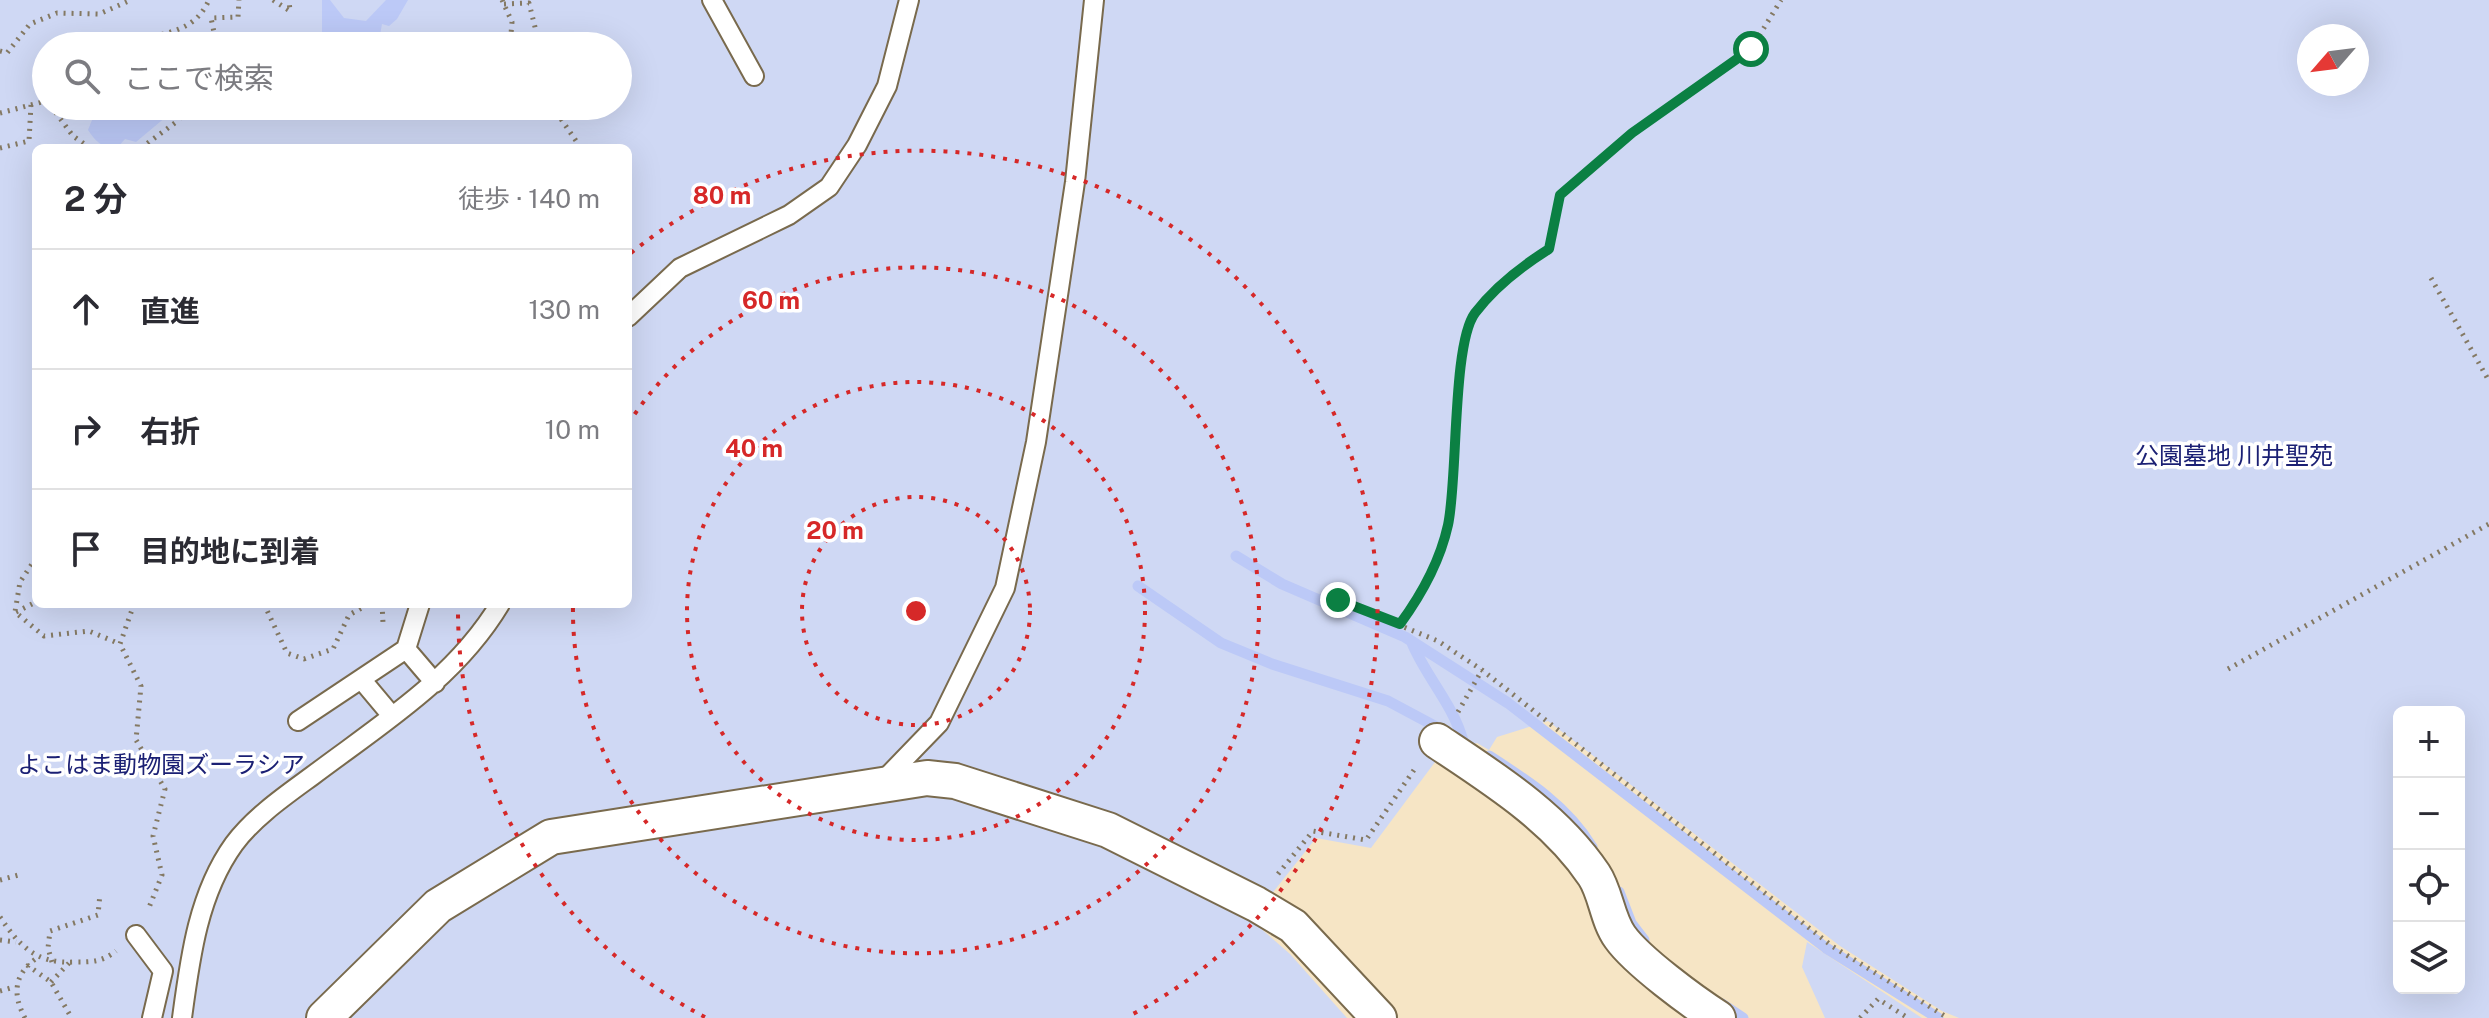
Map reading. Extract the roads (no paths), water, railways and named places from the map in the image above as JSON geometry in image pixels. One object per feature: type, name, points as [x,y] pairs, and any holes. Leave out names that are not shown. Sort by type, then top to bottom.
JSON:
[{"type":"street","points":[[1430,749],[1506,787],[1555,829],[1595,876],[1620,937],[1688,999],[1718,1018]]},
{"type":"street","points":[[324,1018],[438,906],[551,837],[927,778],[955,781],[1108,830],[1256,904],[1293,926],[1379,1018]]},
{"type":"lane","points":[[712,0],[754,76]]},
{"type":"lane","points":[[632,313],[680,268],[789,215],[829,187],[857,145],[887,86],[909,0]]},
{"type":"lane","points":[[880,784],[939,723],[1005,588],[1039,427],[1075,182],[1094,0]]},
{"type":"lane","points":[[298,721],[406,649],[419,608]]},
{"type":"lane","points":[[182,1018],[189,962],[202,908],[234,844],[277,802],[457,664],[497,608]]},
{"type":"lane","points":[[406,649],[435,683]]},
{"type":"lane","points":[[361,679],[392,716]]},
{"type":"lane","points":[[136,935],[163,971],[152,1018]]},
{"type":"waterway","points":[[1236,556],[1282,584],[1405,637],[1508,703],[1826,948],[1938,1018]]},
{"type":"waterway","points":[[1138,586],[1221,643],[1272,664],[1388,701],[1446,732]]},
{"type":"waterway","points":[[1412,643],[1453,715],[1463,741]]},
{"type":"waterway","points":[[1489,756],[1559,807],[1592,847]]},
{"type":"waterway","points":[[1619,892],[1631,923],[1644,940]]},
{"type":"waterway","points":[[1722,1004],[1743,1018]]},
{"type":"park label","name":"公園墓地 川井聖苑","points":[[2234,455]]},
{"type":"park label","name":"よこはま動物園ズーラシア","points":[[161,764]]}]
